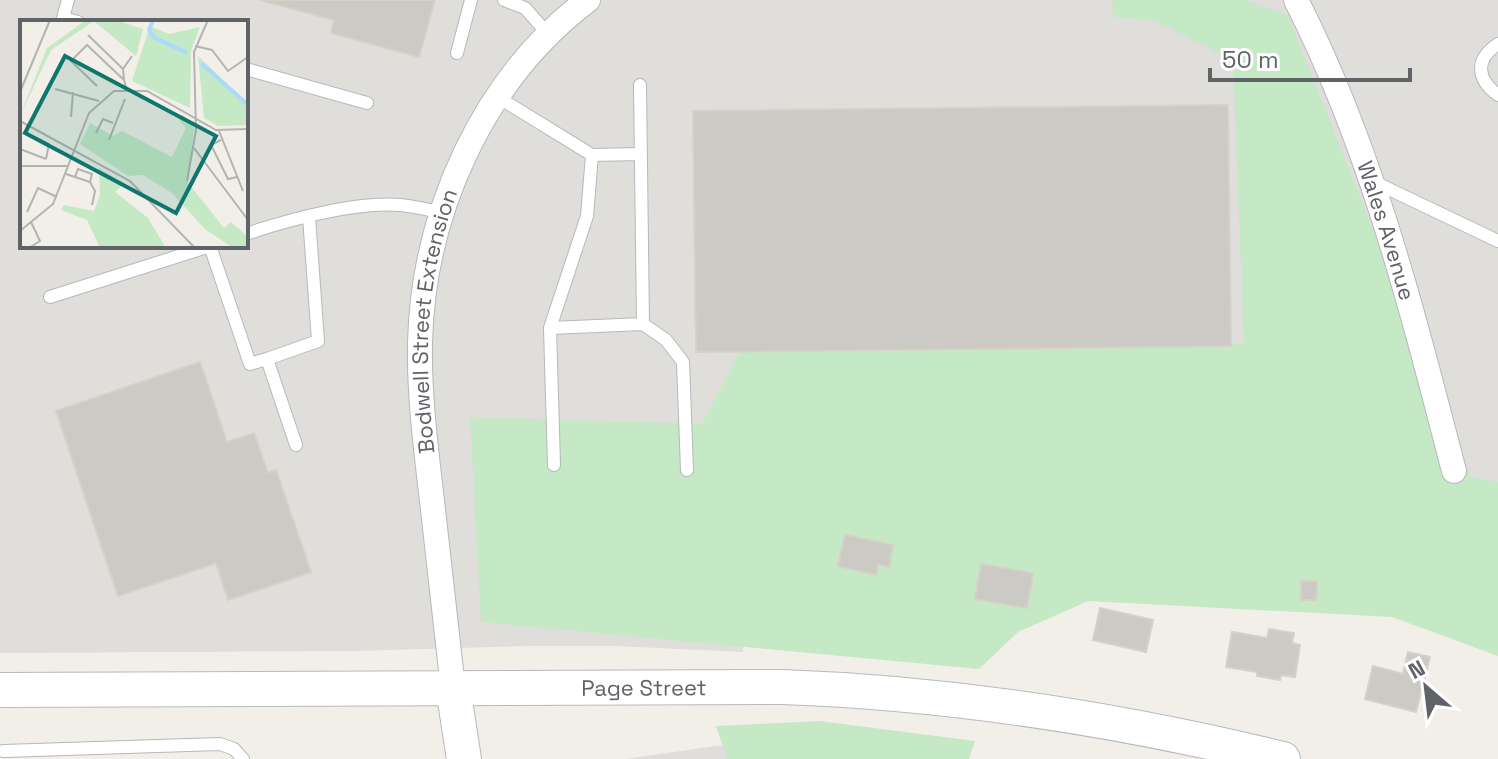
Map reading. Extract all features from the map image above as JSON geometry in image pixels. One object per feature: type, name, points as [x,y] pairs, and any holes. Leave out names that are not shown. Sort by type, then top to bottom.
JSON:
[{"type":"main road","name":"Page Street","points":[[0,690],[782,687],[897,694],[1014,706],[1283,759]]},
{"type":"main road","points":[[453,688],[464,759]]},
{"type":"street","name":"Bodwell Street Extension","points":[[453,688],[425,437],[421,383],[423,308],[443,213],[470,143],[496,96],[515,70],[548,34],[588,0]]},
{"type":"street","name":"Wales Avenue","points":[[1296,0],[1335,81],[1372,181],[1401,268],[1454,471]]},
{"type":"lane","points":[[68,0],[63,18],[70,20]]},
{"type":"lane","points":[[457,53],[471,0]]},
{"type":"lane","points":[[504,0],[525,8],[548,34]]},
{"type":"lane","points":[[1498,44],[1483,56],[1480,64],[1484,82],[1498,95]]},
{"type":"lane","points":[[248,70],[367,103]]},
{"type":"lane","points":[[640,85],[643,324]]},
{"type":"lane","points":[[496,96],[592,155],[640,154]]},
{"type":"lane","points":[[554,465],[550,328],[587,216],[592,155]]},
{"type":"lane","points":[[1372,181],[1498,241]]},
{"type":"lane","points":[[248,233],[374,204],[443,213]]},
{"type":"lane","points":[[211,248],[250,364],[267,359],[318,341],[309,217]]},
{"type":"lane","points":[[50,297],[204,248]]},
{"type":"lane","points":[[550,328],[643,324],[666,340],[683,362],[687,470]]},
{"type":"lane","points":[[267,359],[296,445]]},
{"type":"lane","points":[[2,750],[220,744],[234,749],[243,759]]},
{"type":"shaded area","points":[[0,0],[1498,0],[1498,496],[744,412],[743,652],[616,646],[0,653]]},
{"type":"shaded area","points":[[777,740],[902,759],[625,759],[715,746]]},
{"type":"green space","points":[[1112,0],[1245,0],[1288,15],[1471,477],[1498,482],[1498,656],[1392,617],[1088,601],[1018,632],[979,669],[481,622],[470,417],[702,424],[742,347],[1244,344],[1233,60],[1154,20],[1113,17]]},
{"type":"green space","points":[[819,721],[975,741],[969,759],[727,759],[716,726]]},
{"type":"building","points":[[260,0],[435,0],[419,57],[331,33],[334,20]]},
{"type":"building","points":[[1228,105],[1231,346],[696,352],[693,111]]},
{"type":"building","points":[[200,362],[227,442],[254,433],[268,473],[276,470],[311,572],[228,600],[216,563],[118,596],[56,411]]},
{"type":"building","points":[[845,535],[893,545],[889,567],[878,564],[876,575],[838,566]]},
{"type":"building","points":[[981,564],[1033,573],[1027,608],[975,599]]},
{"type":"building","points":[[1301,581],[1317,582],[1316,600],[1301,600]]},
{"type":"building","points":[[1100,608],[1153,620],[1146,652],[1093,640]]},
{"type":"building","points":[[1269,629],[1294,633],[1292,643],[1300,645],[1295,677],[1281,675],[1280,680],[1226,667],[1232,632],[1267,638]]},
{"type":"building","points":[[1408,652],[1430,657],[1416,712],[1365,699],[1373,666],[1403,674]]}]
